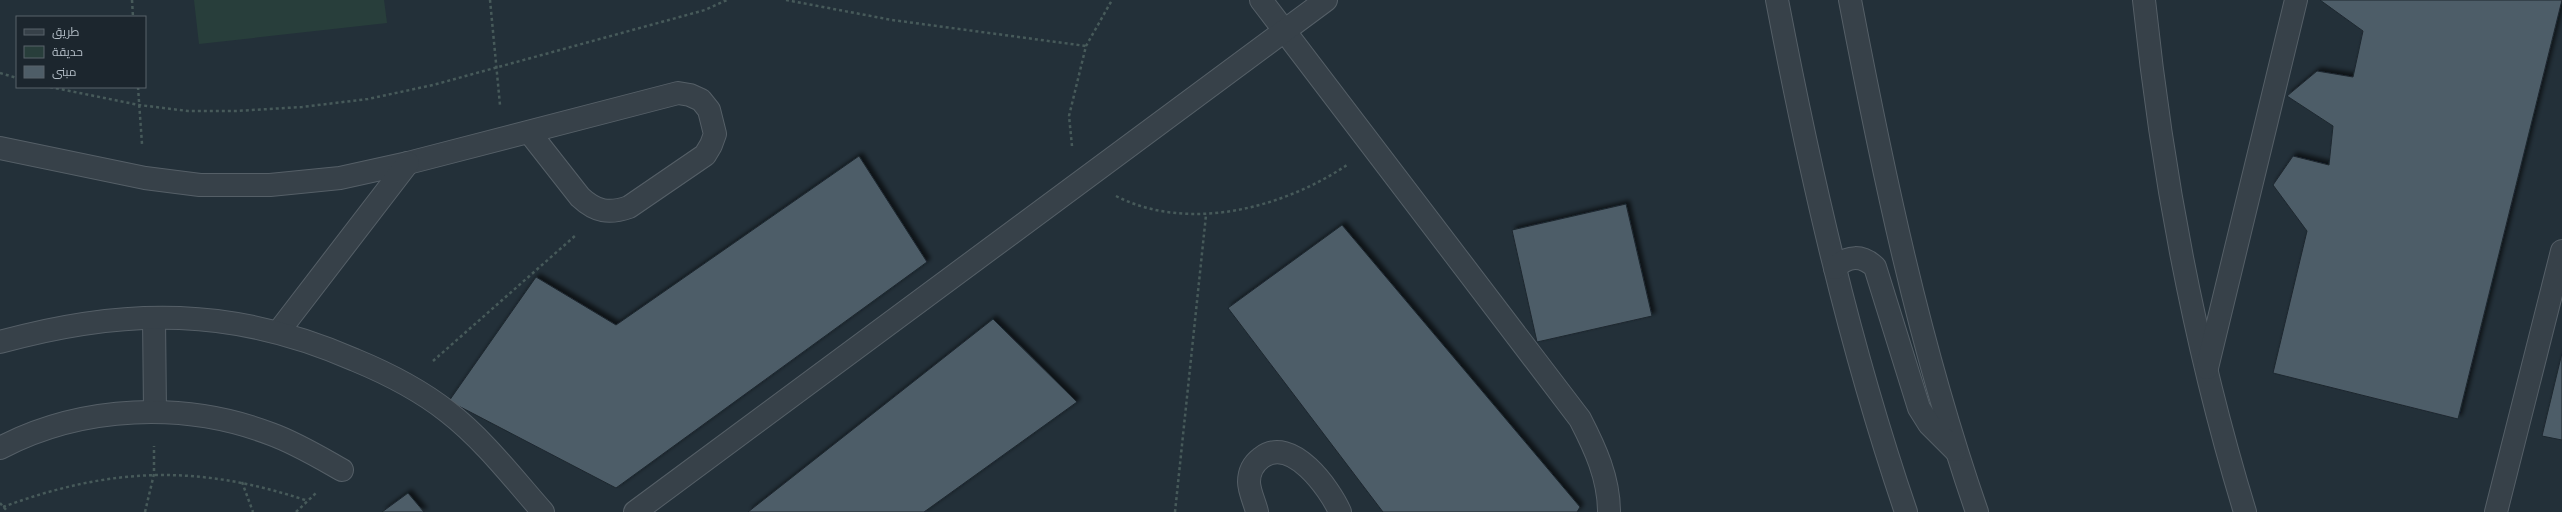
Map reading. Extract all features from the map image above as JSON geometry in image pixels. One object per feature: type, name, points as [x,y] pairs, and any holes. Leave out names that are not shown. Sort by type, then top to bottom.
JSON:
[{"type":"street","points":[[1261,0],[1580,419],[1594,446],[1604,474],[1609,512]]},
{"type":"street","points":[[635,512],[1326,0]]},
{"type":"street","points":[[1776,0],[1805,148],[1835,268],[1888,459],[1906,512]]},
{"type":"street","points":[[1850,0],[1892,213],[1934,376],[1956,451],[1977,512]]},
{"type":"street","points":[[2144,0],[2172,200],[2206,374],[2245,512]]},
{"type":"street","points":[[2206,374],[2296,0]]},
{"type":"street","points":[[0,148],[145,178],[200,185],[270,185],[340,178],[408,164],[529,132],[678,93],[690,95],[705,105],[714,121],[715,134],[704,155],[629,207],[616,212],[603,212],[590,206],[580,197],[529,132]]},
{"type":"street","points":[[279,331],[408,164]]},
{"type":"street","points":[[2496,512],[2562,251]]},
{"type":"street","points":[[1835,268],[1841,261],[1850,258],[1860,258],[1875,267],[1919,408],[1929,424],[1956,451]]},
{"type":"street","points":[[154,318],[155,412]]},
{"type":"street","points":[[0,342],[37,331],[95,321],[154,318],[196,318],[238,322],[279,331],[321,344],[408,384],[449,413],[475,436],[543,512]]},
{"type":"street","points":[[0,448],[43,430],[80,420],[117,414],[155,412],[202,416],[271,434],[342,470]]},
{"type":"street","points":[[1257,512],[1249,484],[1250,472],[1256,462],[1265,455],[1277,452],[1289,454],[1299,460],[1319,478],[1340,512]]},
{"type":"path","points":[[132,0],[133,16]]},
{"type":"path","points":[[490,0],[503,139]]},
{"type":"path","points":[[55,88],[140,105],[188,111],[236,111],[302,107],[375,98],[433,85],[705,10],[727,0]]},
{"type":"path","points":[[786,0],[892,20],[1086,46]]},
{"type":"path","points":[[0,73],[16,78]]},
{"type":"path","points":[[138,88],[145,178]]},
{"type":"path","points":[[408,384],[603,212]]},
{"type":"path","points":[[1175,512],[1206,215]]},
{"type":"path","points":[[145,512],[154,474],[155,412]]},
{"type":"path","points":[[3,507],[77,484],[115,477],[154,474],[213,478],[242,482],[308,501]]},
{"type":"path","points":[[242,482],[253,512]]},
{"type":"path","points":[[0,503],[8,512]]},
{"type":"green space","points":[[194,0],[384,0],[387,23],[199,44]]},
{"type":"building","points":[[2320,0],[2562,0],[2458,419],[2273,373],[2307,231],[2273,185],[2293,156],[2329,165],[2333,126],[2287,96],[2317,71],[2353,77],[2363,31]]},
{"type":"building","points":[[859,156],[927,262],[616,488],[449,401],[536,277],[616,325]]},
{"type":"building","points":[[1626,204],[1652,316],[1537,342],[1512,230]]},
{"type":"building","points":[[1342,225],[1580,507],[1577,512],[1383,512],[1228,308]]},
{"type":"building","points":[[993,319],[1077,402],[924,512],[748,512]]},
{"type":"building","points":[[2562,353],[2562,440],[2542,436]]},
{"type":"building","points":[[408,493],[424,512],[382,512]]}]
